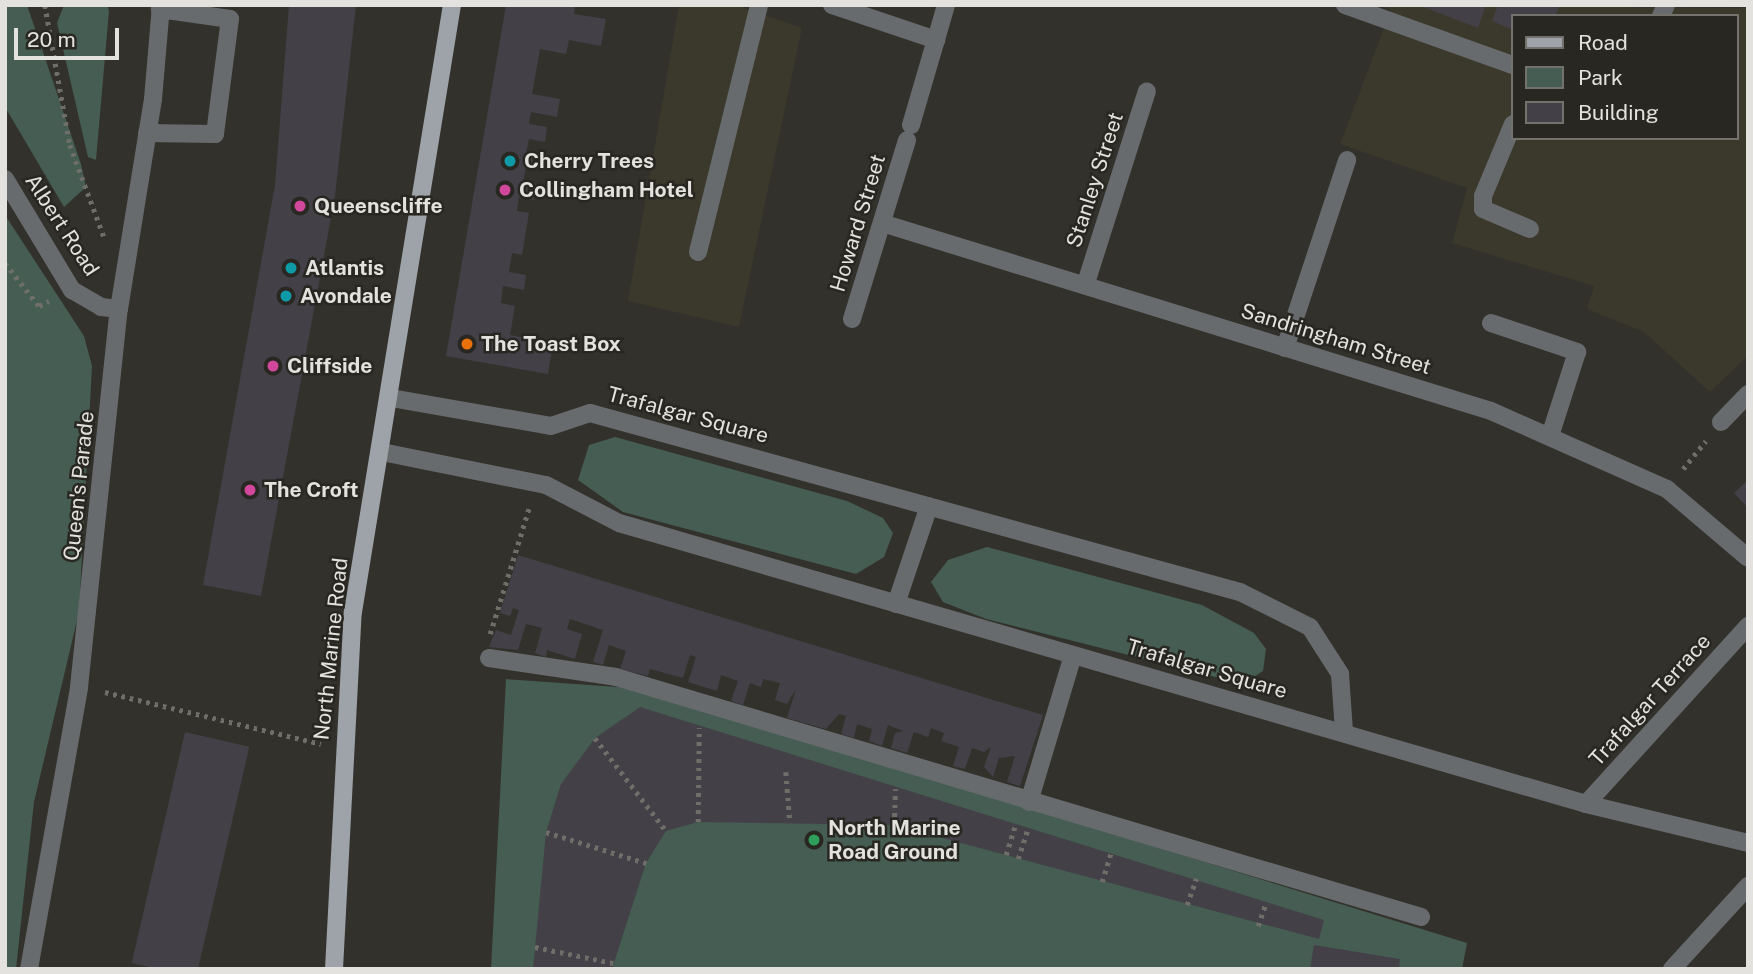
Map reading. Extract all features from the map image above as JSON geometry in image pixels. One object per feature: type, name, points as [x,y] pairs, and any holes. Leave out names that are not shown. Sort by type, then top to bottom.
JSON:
[{"type":"main road","name":"North Marine Road","points":[[334,969],[342,747],[353,612],[391,398],[452,5]]},
{"type":"street","points":[[698,252],[759,5]]},
{"type":"street","points":[[832,5],[936,40]]},
{"type":"street","name":"Howard Street","points":[[852,319],[883,223],[946,5]]},
{"type":"street","points":[[1352,6],[1512,65]]},
{"type":"street","name":"Queen's Parade","points":[[29,969],[79,687],[119,309],[147,133],[160,7]]},
{"type":"street","points":[[147,133],[215,134],[230,19],[160,7]]},
{"type":"street","name":"Stanley Street","points":[[1086,283],[1147,91]]},
{"type":"street","points":[[1512,126],[1483,197],[1483,209],[1531,229]]},
{"type":"street","points":[[1285,348],[1347,160]]},
{"type":"street","name":"Albert Road","points":[[5,179],[72,290],[101,307],[119,309]]},
{"type":"street","name":"Sandringham Street","points":[[883,223],[1086,283],[1491,411],[1667,489],[1748,558]]},
{"type":"street","points":[[1491,323],[1577,352],[1550,436]]},
{"type":"street","points":[[1721,422],[1747,397]]},
{"type":"street","name":"Trafalgar Square","points":[[391,398],[551,426],[590,413],[1240,592],[1310,626],[1340,674],[1344,731]]},
{"type":"street","name":"Trafalgar Square","points":[[382,452],[534,482],[570,494],[619,523],[1344,731],[1586,804],[1748,843]]},
{"type":"street","points":[[896,604],[929,506]]},
{"type":"street","name":"Trafalgar Terrace","points":[[1586,804],[1748,626]]},
{"type":"street","points":[[1030,802],[1073,655]]},
{"type":"street","points":[[489,658],[616,677],[1421,917]]},
{"type":"street","points":[[1672,969],[1748,886]]},
{"type":"path","points":[[45,5],[70,145],[99,228],[125,268]]},
{"type":"path","points":[[5,263],[39,306],[72,290]]},
{"type":"path","points":[[1667,489],[1721,422]]},
{"type":"path","points":[[489,658],[485,648],[534,482]]},
{"type":"path","points":[[79,687],[342,747]]},
{"type":"path","points":[[698,822],[699,722]]},
{"type":"path","points":[[595,738],[666,831]]},
{"type":"path","points":[[786,772],[790,822]]},
{"type":"path","points":[[894,825],[895,789]]},
{"type":"path","points":[[1006,855],[1015,825]]},
{"type":"path","points":[[1018,859],[1027,829]]},
{"type":"path","points":[[546,832],[646,863]]},
{"type":"path","points":[[1101,882],[1111,853]]},
{"type":"path","points":[[1187,905],[1196,879]]},
{"type":"path","points":[[1258,926],[1266,903]]},
{"type":"path","points":[[535,947],[613,963]]},
{"type":"shaded area","points":[[679,5],[736,5],[802,28],[739,327],[628,301]]},
{"type":"shaded area","points":[[1381,5],[1748,8],[1748,356],[1710,392],[1644,332],[1587,309],[1594,286],[1452,243],[1467,188],[1340,144],[1391,10]]},
{"type":"green space","points":[[5,5],[27,5],[81,164],[86,187],[64,207],[5,107]]},
{"type":"green space","points":[[64,5],[107,5],[109,11],[96,160],[88,157],[57,23]]},
{"type":"green space","points":[[5,215],[84,336],[92,366],[79,612],[34,802],[16,969],[5,969]]},
{"type":"green space","points":[[615,437],[847,501],[883,518],[893,533],[884,557],[856,574],[623,512],[578,480],[589,445]]},
{"type":"green space","points":[[987,547],[1202,605],[1254,633],[1266,649],[1263,671],[1243,684],[986,619],[943,602],[931,582],[948,560]]},
{"type":"green space","name":"North Marine Road Ground","points":[[506,679],[632,688],[796,736],[1467,943],[1462,969],[491,969]]},
{"type":"building","points":[[289,5],[356,5],[335,196],[261,596],[203,585],[275,185]]},
{"type":"building","points":[[506,5],[575,5],[574,14],[606,19],[601,46],[569,40],[566,54],[540,49],[532,94],[560,99],[557,117],[531,112],[529,124],[547,127],[545,142],[529,139],[526,153],[542,156],[540,170],[526,167],[523,181],[536,184],[534,200],[519,197],[517,211],[529,213],[522,255],[512,253],[509,272],[526,275],[524,290],[503,286],[501,303],[515,306],[510,335],[553,343],[548,374],[446,356]]},
{"type":"building","points":[[1418,5],[1486,5],[1478,28]]},
{"type":"building","points":[[1498,5],[1560,5],[1556,14],[1512,14],[1512,30],[1492,21]]},
{"type":"building","points":[[1748,480],[1748,508],[1734,493]]},
{"type":"building","points":[[518,555],[1043,715],[1020,786],[1007,782],[1015,756],[999,758],[993,777],[984,767],[991,747],[984,752],[972,748],[965,769],[953,766],[959,747],[941,741],[944,733],[931,728],[928,737],[914,732],[907,753],[891,748],[895,733],[903,731],[888,725],[882,746],[869,741],[872,729],[857,724],[854,738],[841,734],[846,716],[839,714],[826,729],[787,718],[796,689],[787,704],[775,700],[780,683],[763,679],[761,687],[750,683],[743,705],[731,701],[738,681],[721,675],[717,691],[688,682],[696,657],[690,655],[683,678],[650,669],[648,676],[620,669],[626,651],[609,645],[603,665],[593,662],[603,630],[570,619],[567,629],[582,634],[575,659],[547,650],[546,657],[535,653],[542,628],[526,624],[518,650],[489,647],[496,630],[511,635],[519,610],[513,608],[510,616],[500,613]]},
{"type":"building","points":[[640,707],[1324,920],[1319,939],[894,825],[698,822],[666,831],[646,863],[612,969],[533,969],[546,832],[561,784],[595,738]]},
{"type":"building","points":[[185,732],[249,747],[198,969],[158,969],[132,963]]},
{"type":"building","points":[[1314,945],[1400,959],[1399,969],[1310,969]]},
{"type":"place","name":"Cherry Trees","points":[[510,161]]},
{"type":"place","name":"Collingham Hotel","points":[[505,190]]},
{"type":"place","name":"Queenscliffe","points":[[300,206]]},
{"type":"place","name":"Atlantis","points":[[291,268]]},
{"type":"place","name":"Avondale","points":[[286,296]]},
{"type":"place","name":"The Toast Box","points":[[467,344]]},
{"type":"place","name":"Cliffside","points":[[273,366]]},
{"type":"place","name":"The Croft","points":[[250,490]]},
{"type":"place","name":"North Marine Road Ground","points":[[814,840]]}]
